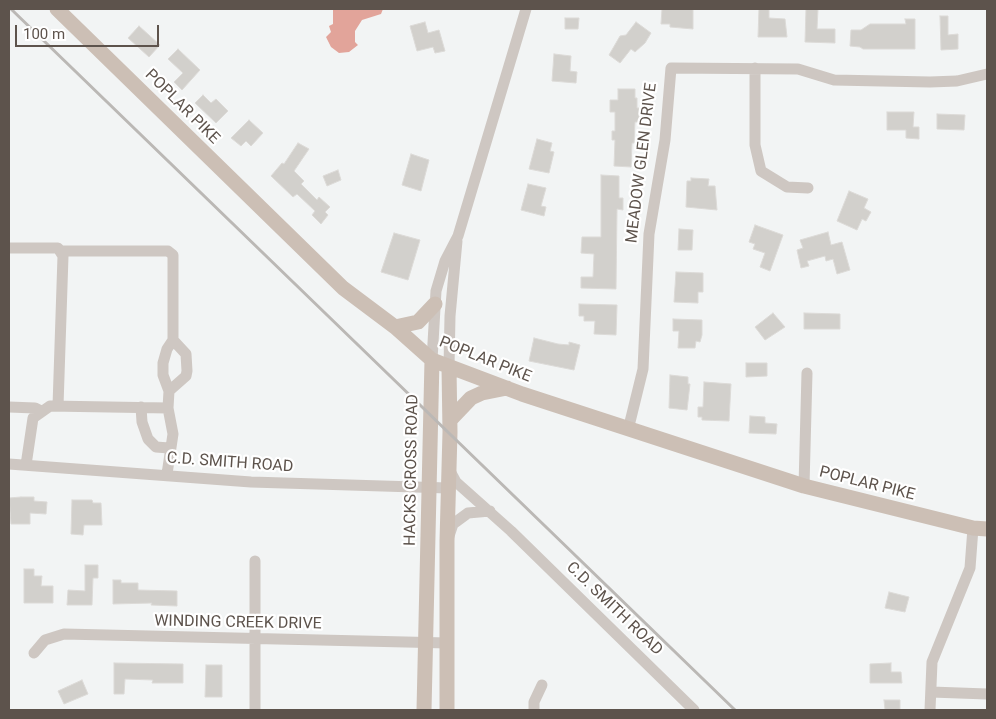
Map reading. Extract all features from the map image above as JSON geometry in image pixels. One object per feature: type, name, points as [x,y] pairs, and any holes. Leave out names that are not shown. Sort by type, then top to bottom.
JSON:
[{"type":"main road","name":"POPLAR PIKE","points":[[60,10],[343,288],[395,328],[432,360],[628,430],[804,486],[980,529]]},
{"type":"main road","points":[[395,328],[418,322],[435,304]]},
{"type":"main road","name":"HACKS CROSS ROAD","points":[[424,710],[432,360]]},
{"type":"main road","name":"HACKS CROSS ROAD","points":[[448,710],[449,367]]},
{"type":"main road","points":[[450,420],[472,398],[507,388]]},
{"type":"street","name":"HACKS CROSS ROAD","points":[[449,367],[450,316],[458,236],[526,9]]},
{"type":"street","name":"MEADOW GLEN DRIVE","points":[[628,430],[643,369],[648,246],[665,140],[671,68],[679,66],[804,69],[834,80],[930,82],[966,79],[987,74]]},
{"type":"street","points":[[755,68],[755,145],[761,171],[787,187],[808,188]]},
{"type":"street","name":"HACKS CROSS ROAD","points":[[432,360],[436,291],[444,261],[458,236]]},
{"type":"street","points":[[9,248],[168,251],[174,255],[173,340],[167,349],[163,363],[163,376],[169,391],[168,408],[173,434],[169,448],[167,474]]},
{"type":"street","points":[[58,406],[63,256],[61,250]]},
{"type":"street","points":[[169,391],[186,376],[187,371],[186,354],[173,340]]},
{"type":"street","points":[[804,486],[807,373]]},
{"type":"street","points":[[26,466],[33,418],[50,406],[168,408]]},
{"type":"street","points":[[9,407],[35,408],[41,411]]},
{"type":"street","points":[[142,407],[142,422],[148,439],[156,447],[169,448]]},
{"type":"street","name":"C.D. SMITH ROAD","points":[[9,464],[167,474],[251,482],[448,488]]},
{"type":"street","name":"C.D. SMITH ROAD","points":[[449,468],[456,482],[490,511],[694,710]]},
{"type":"street","points":[[447,541],[453,524],[460,518],[468,513],[490,511]]},
{"type":"street","points":[[930,710],[932,662],[970,568],[980,529]]},
{"type":"street","points":[[255,561],[255,710]]},
{"type":"street","name":"WINDING CREEK DRIVE","points":[[34,654],[45,640],[64,634],[255,640],[448,643]]},
{"type":"street","points":[[534,710],[534,702],[542,685]]},
{"type":"street","points":[[931,692],[987,694]]},
{"type":"shaded area","points":[[333,9],[383,9],[381,14],[362,20],[355,31],[355,42],[358,45],[349,52],[339,53],[331,47],[326,37],[331,32],[329,26],[333,24]]},
{"type":"building","points":[[662,9],[693,9],[693,29],[670,27],[670,24],[661,24]]},
{"type":"building","points":[[759,9],[769,9],[769,18],[785,19],[787,37],[758,37]]},
{"type":"building","points":[[806,9],[818,9],[817,29],[835,29],[835,43],[805,42]]},
{"type":"building","points":[[940,16],[948,16],[948,35],[958,34],[958,49],[941,50]]},
{"type":"building","points":[[565,18],[579,18],[578,29],[565,29]]},
{"type":"building","points":[[905,19],[915,19],[915,49],[863,49],[850,46],[851,30],[861,30],[870,24],[906,24]]},
{"type":"building","points":[[425,22],[428,33],[439,30],[445,51],[435,53],[433,47],[417,51],[410,26]]},
{"type":"building","points":[[636,22],[651,33],[645,43],[635,52],[631,49],[620,63],[609,55],[620,36],[626,35]]},
{"type":"building","points":[[139,26],[160,45],[149,57],[128,38]]},
{"type":"building","points":[[178,49],[200,70],[182,90],[174,82],[183,73],[168,59]]},
{"type":"building","points":[[554,54],[571,56],[570,71],[577,72],[576,83],[552,81]]},
{"type":"building","points":[[618,89],[635,89],[637,108],[639,108],[639,122],[635,122],[634,143],[632,143],[631,167],[614,166],[615,140],[612,140],[612,131],[615,131],[615,112],[610,112],[610,100],[618,100]]},
{"type":"building","points":[[203,95],[211,103],[216,99],[228,111],[216,123],[195,103]]},
{"type":"building","points":[[887,112],[914,112],[913,127],[919,127],[919,139],[906,138],[906,130],[887,130]]},
{"type":"building","points":[[937,114],[965,115],[964,130],[937,129]]},
{"type":"building","points":[[249,120],[263,133],[251,146],[246,141],[241,146],[231,138]]},
{"type":"building","points":[[537,139],[552,143],[550,151],[554,152],[549,173],[529,169]]},
{"type":"building","points":[[298,143],[309,149],[294,171],[304,181],[301,184],[317,200],[319,197],[330,207],[325,212],[328,215],[321,224],[312,215],[315,211],[297,194],[293,197],[271,176],[282,163],[284,164]]},
{"type":"building","points":[[411,154],[429,160],[421,191],[402,185]]},
{"type":"building","points":[[338,170],[341,180],[327,186],[323,176]]},
{"type":"building","points":[[601,175],[619,176],[619,198],[623,198],[623,210],[617,209],[616,289],[581,288],[581,277],[593,277],[594,254],[581,253],[582,237],[601,237]]},
{"type":"building","points":[[691,178],[709,179],[708,186],[715,186],[717,210],[686,207],[687,181],[691,181]]},
{"type":"building","points":[[528,184],[546,188],[541,206],[546,207],[544,216],[521,210]]},
{"type":"building","points":[[849,191],[868,199],[864,208],[871,212],[866,221],[862,219],[857,230],[837,221]]},
{"type":"building","points":[[755,225],[783,235],[770,271],[760,267],[765,253],[753,249],[755,244],[749,242]]},
{"type":"building","points":[[679,229],[693,230],[692,250],[678,250]]},
{"type":"building","points":[[828,232],[831,245],[842,242],[850,270],[837,274],[833,259],[826,261],[825,256],[807,261],[809,266],[801,268],[797,250],[803,248],[800,240]]},
{"type":"building","points":[[394,233],[420,240],[408,280],[381,272]]},
{"type":"building","points":[[676,272],[703,273],[703,292],[698,292],[698,303],[674,302]]},
{"type":"building","points":[[579,304],[617,305],[616,335],[594,334],[595,321],[584,321],[584,316],[579,316]]},
{"type":"building","points":[[773,313],[785,327],[765,340],[755,327]]},
{"type":"building","points":[[804,313],[840,314],[840,329],[804,329]]},
{"type":"building","points":[[673,319],[702,320],[702,335],[700,342],[696,341],[695,348],[678,348],[679,331],[673,331]]},
{"type":"building","points":[[534,338],[558,344],[569,345],[569,342],[580,345],[574,370],[529,361]]},
{"type":"building","points":[[746,363],[767,363],[767,376],[746,377]]},
{"type":"building","points":[[670,375],[688,377],[688,384],[690,384],[687,410],[669,408]]},
{"type":"building","points":[[704,382],[731,384],[729,421],[702,420],[702,417],[698,417],[698,407],[703,407]]},
{"type":"building","points":[[750,416],[765,417],[765,423],[777,424],[776,434],[749,433]]},
{"type":"building","points":[[34,497],[34,501],[47,502],[46,514],[30,513],[30,524],[11,524],[9,498]]},
{"type":"building","points":[[72,500],[92,500],[93,503],[101,503],[102,525],[84,525],[83,535],[71,534]]},
{"type":"building","points":[[85,565],[98,565],[98,578],[93,578],[92,605],[67,605],[68,590],[85,591]]},
{"type":"building","points":[[24,569],[34,569],[34,576],[42,576],[41,586],[53,586],[53,603],[24,603]]},
{"type":"building","points":[[113,580],[121,580],[121,583],[138,583],[138,590],[177,591],[177,606],[151,605],[152,603],[113,604]]},
{"type":"building","points":[[889,592],[909,597],[905,612],[885,608]]},
{"type":"building","points":[[114,663],[183,664],[183,683],[152,683],[153,680],[125,679],[124,694],[114,694]]},
{"type":"building","points":[[891,663],[891,672],[901,672],[902,683],[870,683],[870,664]]},
{"type":"building","points":[[206,665],[222,665],[222,697],[205,697]]},
{"type":"building","points":[[82,680],[88,694],[64,704],[58,691]]},
{"type":"building","points":[[884,700],[900,700],[900,710],[885,710]]},
{"type":"railway","points":[[11,9],[735,710]]}]
